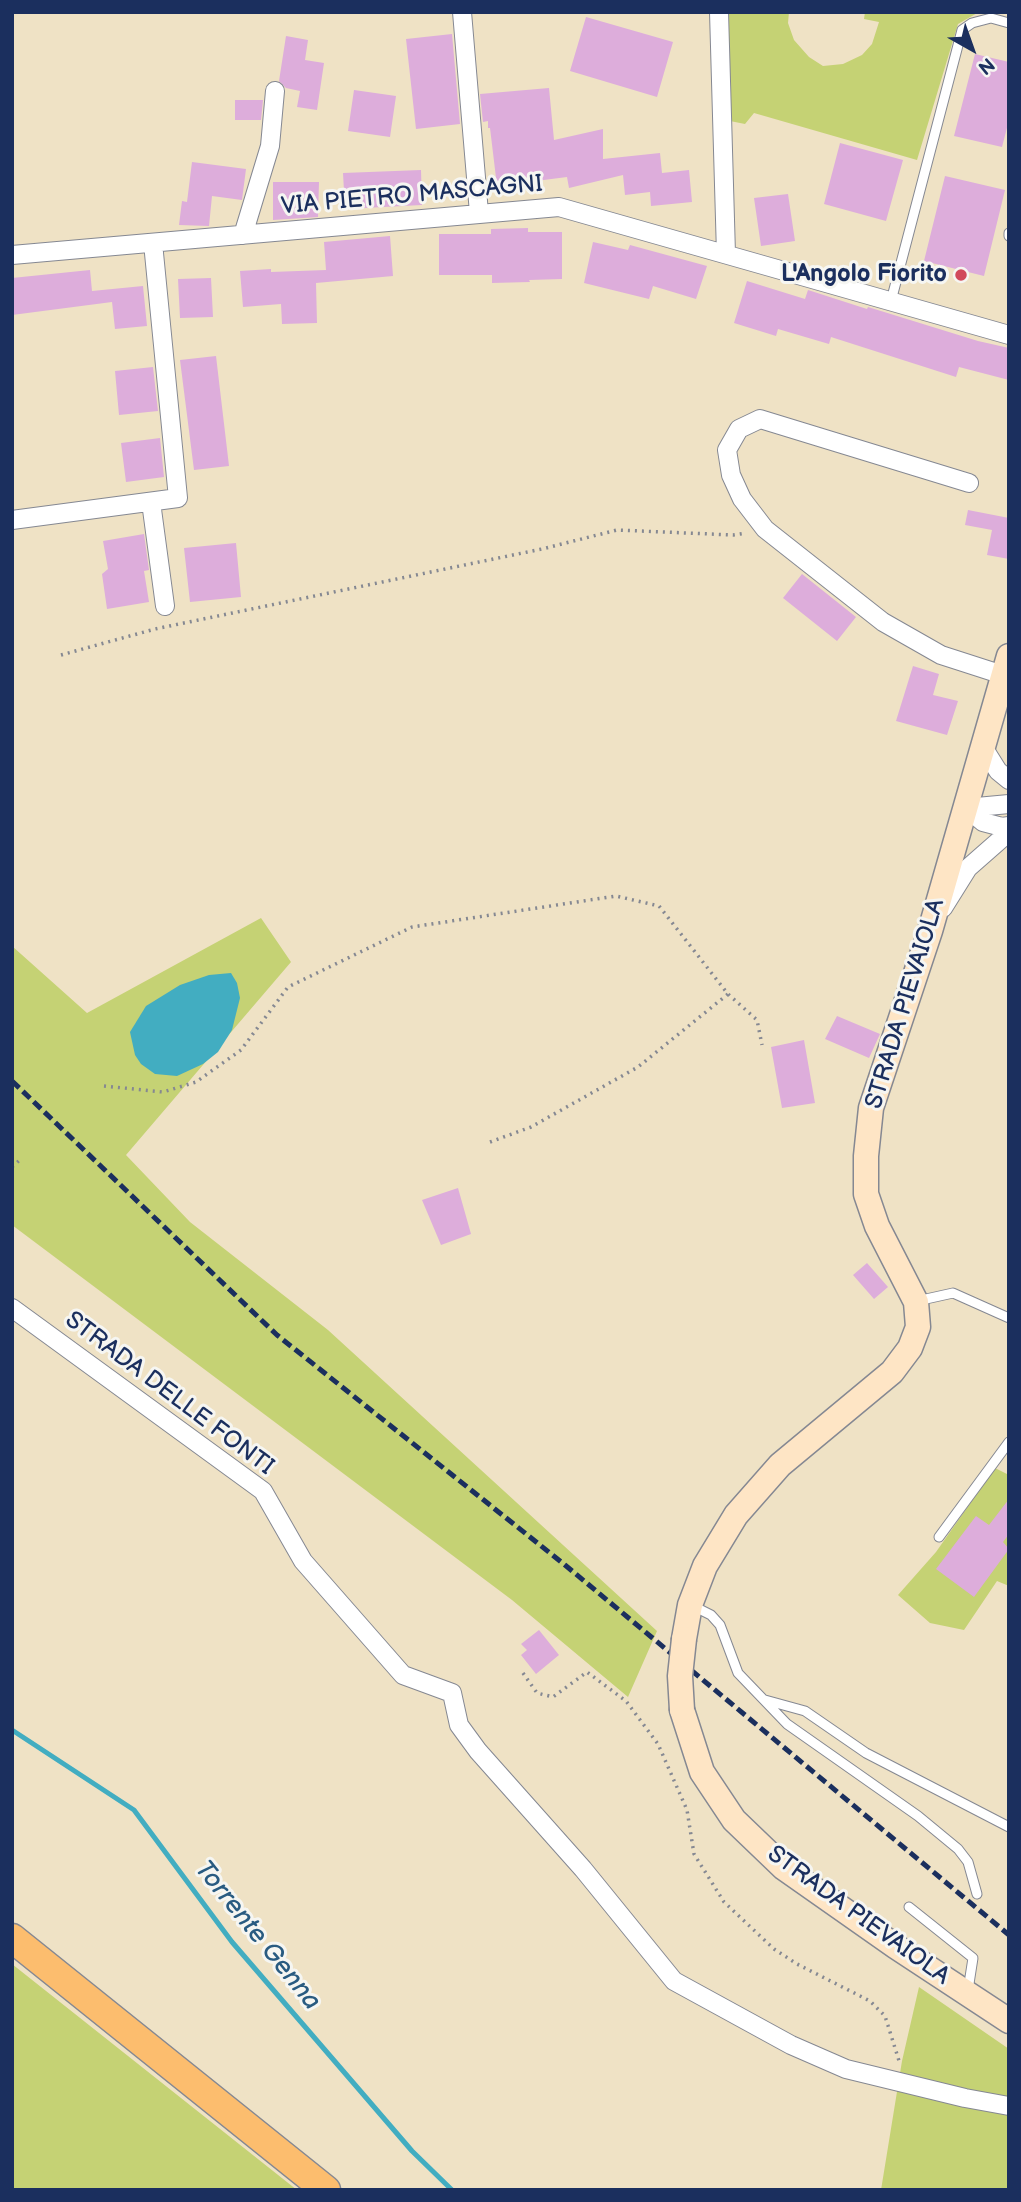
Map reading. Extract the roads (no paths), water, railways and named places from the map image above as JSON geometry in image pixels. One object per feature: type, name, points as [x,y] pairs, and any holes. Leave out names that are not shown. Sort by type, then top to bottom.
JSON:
[{"type":"main road","points":[[12,1938],[326,2190]]},
{"type":"street","points":[[462,12],[479,214]]},
{"type":"street","points":[[719,12],[726,254]]},
{"type":"street","points":[[243,235],[270,146],[275,91]]},
{"type":"street","name":"VIA PIETRO MASCAGNI","points":[[12,255],[559,207],[1009,335]]},
{"type":"street","points":[[12,520],[178,498],[153,243]]},
{"type":"street","name":"STRADA PIEVAIOLA","points":[[969,482],[760,419],[739,429],[727,450],[732,475],[742,499],[765,529],[883,622],[940,655],[1006,665],[930,931],[871,1108],[866,1156],[866,1194],[877,1226],[916,1302],[918,1327],[910,1348],[892,1372],[780,1465],[736,1515],[705,1566],[690,1605],[680,1676],[682,1710],[702,1772],[734,1820],[784,1867],[1009,2021]]},
{"type":"street","points":[[151,502],[165,606]]},
{"type":"street","points":[[983,747],[998,771],[1009,780]]},
{"type":"street","points":[[966,808],[1009,804]]},
{"type":"street","points":[[966,808],[983,822],[1009,826]]},
{"type":"street","points":[[930,931],[968,868],[1009,832]]},
{"type":"street","name":"STRADA DELLE FONTI","points":[[12,1308],[263,1491],[303,1561],[403,1675],[452,1693],[459,1725],[478,1752],[583,1869],[674,1982],[791,2045],[846,2069],[1009,2106]]},
{"type":"lane","points":[[891,301],[962,30],[972,23],[991,18],[1009,23]]},
{"type":"lane","points":[[916,1302],[953,1293],[1009,1318]]},
{"type":"lane","points":[[939,1537],[1009,1442]]},
{"type":"lane","points":[[690,1605],[711,1615],[720,1625],[738,1673],[787,1724],[918,1816],[958,1849],[968,1863],[977,1894]]},
{"type":"lane","points":[[764,1700],[805,1711],[866,1753],[1009,1827]]},
{"type":"lane","points":[[909,1907],[973,1958],[968,1995]]},
{"type":"water","points":[[231,973],[237,983],[240,998],[232,1030],[218,1052],[203,1064],[177,1076],[155,1074],[141,1064],[135,1055],[130,1032],[146,1006],[180,985],[209,975]]},
{"type":"waterway","name":"Torrente Genna","points":[[12,1730],[134,1810],[232,1942],[412,2151],[452,2190]]},
{"type":"railway","points":[[12,1081],[277,1335],[565,1565],[1009,1935]]},
{"type":"place","name":"L'Angolo Fiorito","points":[[961,275]]}]
